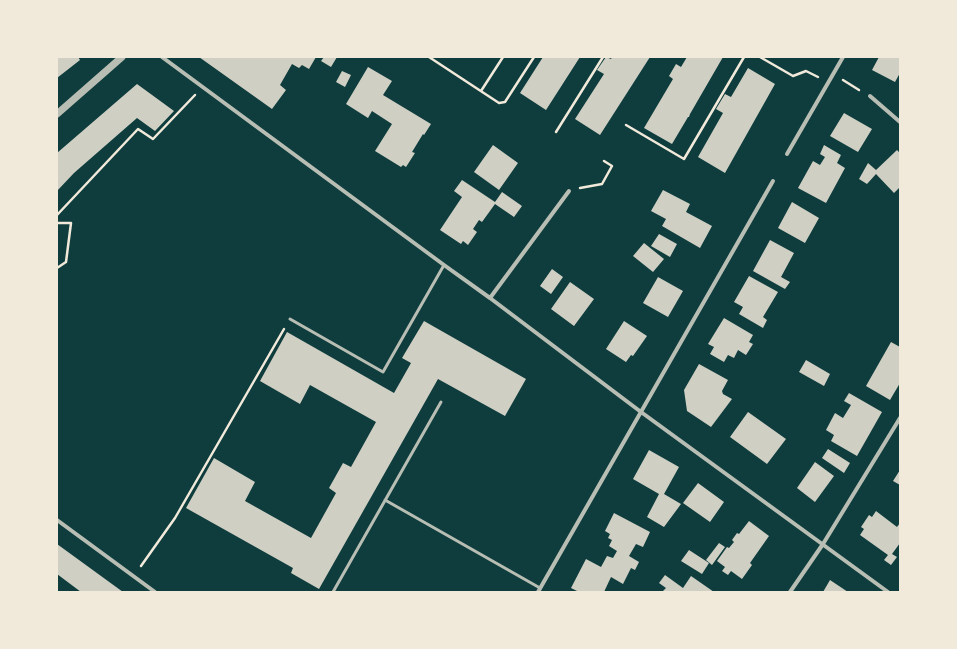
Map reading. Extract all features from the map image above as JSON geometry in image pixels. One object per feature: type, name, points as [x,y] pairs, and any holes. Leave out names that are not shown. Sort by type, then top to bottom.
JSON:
[{"type":"street","points":[[57,114],[122,57]]},
{"type":"street","points":[[162,57],[490,298],[641,412],[888,592]]},
{"type":"street","points":[[787,154],[843,57]]},
{"type":"street","points":[[870,96],[900,122]]},
{"type":"street","points":[[539,590],[773,181]]},
{"type":"street","points":[[490,298],[569,191]]},
{"type":"street","points":[[790,592],[823,544],[900,418]]},
{"type":"street","points":[[57,520],[155,592]]},
{"type":"lane","points":[[290,319],[383,372],[444,265]]},
{"type":"lane","points":[[333,592],[441,402]]},
{"type":"lane","points":[[385,500],[539,590]]},
{"type":"path","points":[[429,57],[499,103],[505,102],[534,57]]},
{"type":"path","points":[[481,91],[503,57]]},
{"type":"path","points":[[556,132],[603,57]]},
{"type":"path","points":[[626,125],[684,160],[744,57]]},
{"type":"path","points":[[760,57],[793,76],[806,71],[828,83]]},
{"type":"path","points":[[833,74],[870,96]]},
{"type":"path","points":[[57,215],[138,129],[153,139],[203,88]]},
{"type":"path","points":[[569,191],[602,184],[612,166],[604,161]]},
{"type":"path","points":[[57,223],[71,223],[66,262],[57,268]]},
{"type":"path","points":[[134,576],[175,518],[290,319]]},
{"type":"building","points":[[57,57],[78,57],[80,60],[57,78]]},
{"type":"building","points":[[199,57],[316,57],[309,69],[302,65],[299,68],[292,64],[280,85],[286,90],[272,109]]},
{"type":"building","points":[[324,57],[337,57],[331,67],[321,61]]},
{"type":"building","points":[[543,57],[580,57],[546,110],[520,93]]},
{"type":"building","points":[[606,57],[611,59],[612,57],[650,57],[600,135],[575,119],[604,74],[597,70]]},
{"type":"building","points":[[687,57],[723,57],[672,144],[644,128],[673,79],[669,76],[676,64],[681,67]]},
{"type":"building","points":[[879,57],[900,57],[900,73],[895,82],[872,70]]},
{"type":"building","points":[[368,67],[392,81],[383,95],[431,124],[412,152],[415,153],[406,167],[403,165],[401,167],[375,151],[392,124],[372,111],[368,118],[346,104]]},
{"type":"building","points":[[748,68],[775,84],[725,173],[698,157],[723,113],[716,109],[725,94],[731,97]]},
{"type":"building","points":[[342,71],[351,75],[345,87],[336,82]]},
{"type":"building","points":[[137,84],[174,111],[155,131],[137,118],[74,173],[57,191],[57,153]]},
{"type":"building","points":[[844,113],[872,129],[858,152],[830,136]]},
{"type":"building","points":[[493,145],[518,163],[499,190],[474,172]]},
{"type":"building","points":[[824,145],[841,155],[837,163],[845,168],[826,203],[798,188],[813,161],[820,165],[825,157],[820,154]]},
{"type":"building","points":[[897,150],[900,153],[900,187],[894,193],[876,174],[867,184],[859,179],[868,163],[876,170]]},
{"type":"building","points":[[462,180],[495,202],[502,192],[522,206],[514,217],[495,204],[482,222],[479,220],[473,229],[477,232],[468,245],[463,241],[461,244],[440,230],[462,197],[454,191]]},
{"type":"building","points":[[663,190],[690,204],[686,212],[712,226],[700,248],[662,226],[666,219],[651,211]]},
{"type":"building","points":[[792,202],[819,218],[805,243],[778,228]]},
{"type":"building","points":[[659,234],[677,244],[670,257],[651,246]]},
{"type":"building","points":[[770,240],[794,253],[781,277],[790,282],[785,289],[753,271]]},
{"type":"building","points":[[644,243],[664,259],[653,272],[633,256]]},
{"type":"building","points":[[552,269],[563,277],[551,294],[540,286]]},
{"type":"building","points":[[749,276],[778,292],[763,317],[767,320],[763,328],[739,314],[743,307],[734,302]]},
{"type":"building","points":[[658,277],[683,291],[668,317],[643,303]]},
{"type":"building","points":[[570,282],[594,299],[574,326],[551,309]]},
{"type":"building","points":[[724,318],[753,335],[749,342],[753,344],[746,355],[738,350],[734,358],[728,355],[724,362],[710,354],[714,347],[708,344]]},
{"type":"building","points":[[424,321],[526,379],[505,416],[438,379],[319,589],[291,573],[293,568],[186,508],[214,458],[255,482],[245,501],[311,538],[336,493],[329,488],[343,463],[351,467],[376,422],[310,385],[300,404],[260,381],[287,332],[394,393],[411,363],[402,358]]},
{"type":"building","points":[[624,321],[647,336],[633,356],[631,355],[626,362],[606,349]]},
{"type":"building","points":[[891,342],[900,347],[900,383],[890,400],[866,386]]},
{"type":"building","points":[[806,360],[830,374],[824,386],[799,372]]},
{"type":"building","points":[[699,364],[728,380],[722,391],[723,394],[732,399],[711,427],[687,411],[684,390]]},
{"type":"building","points":[[849,393],[882,412],[857,456],[831,441],[834,435],[826,430],[835,413],[843,418],[851,405],[844,401]]},
{"type":"building","points":[[748,412],[786,439],[767,464],[730,437]]},
{"type":"building","points":[[828,449],[850,463],[844,473],[822,458]]},
{"type":"building","points":[[649,450],[679,467],[664,494],[681,504],[664,527],[647,517],[659,494],[633,479]]},
{"type":"building","points":[[815,462],[834,476],[815,502],[797,488]]},
{"type":"building","points":[[900,470],[900,485],[893,481]]},
{"type":"building","points":[[698,483],[724,502],[710,522],[683,503]]},
{"type":"building","points":[[876,511],[897,527],[900,523],[900,543],[892,554],[897,557],[891,565],[884,560],[888,555],[860,535],[864,529],[861,527],[869,515],[872,517]]},
{"type":"building","points":[[614,513],[650,532],[643,547],[636,544],[629,556],[639,562],[635,570],[631,568],[623,584],[611,577],[604,592],[579,592],[571,588],[586,559],[601,567],[607,556],[613,558],[617,551],[609,546],[612,540],[608,538],[610,534],[605,531]]},
{"type":"building","points":[[749,521],[769,536],[750,563],[752,565],[742,579],[731,571],[728,575],[722,571],[725,567],[717,561],[727,547],[729,548],[734,542],[732,540],[737,533],[739,534]]},
{"type":"building","points":[[719,543],[725,547],[712,565],[706,560]]},
{"type":"building","points":[[57,544],[123,592],[81,592],[57,574]]},
{"type":"building","points":[[689,550],[709,563],[702,574],[681,561]]},
{"type":"building","points":[[665,575],[683,588],[691,576],[714,592],[662,592],[666,588],[659,583]]},
{"type":"building","points":[[830,580],[848,592],[823,592]]}]
